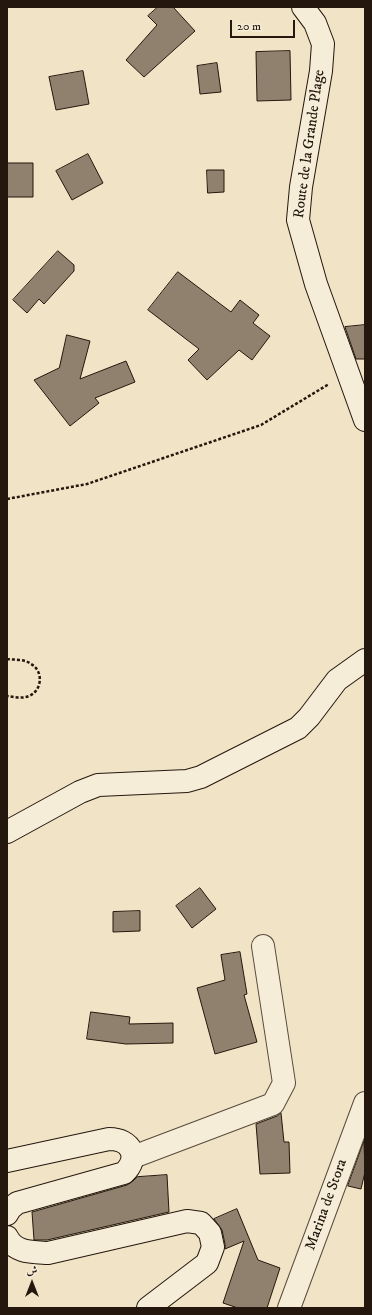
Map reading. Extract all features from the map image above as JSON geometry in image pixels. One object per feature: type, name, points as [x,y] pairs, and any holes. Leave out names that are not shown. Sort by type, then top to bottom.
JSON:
[{"type":"main road","name":"Route de la Grande Plage","points":[[303,7],[315,23],[324,44],[321,71],[301,187],[298,220],[316,284],[365,420]]},
{"type":"main road","points":[[7,832],[80,792],[98,785],[186,781],[201,777],[298,728],[309,717],[337,680],[365,660]]},
{"type":"main road","points":[[133,1157],[273,1104],[284,1083],[263,946]]},
{"type":"main road","name":"Marina de Stora","points":[[289,1308],[365,1103]]},
{"type":"main road","points":[[7,1161],[109,1139],[122,1140],[131,1150],[133,1157],[129,1169],[124,1174],[17,1203],[7,1214]]},
{"type":"main road","points":[[7,1237],[16,1248],[24,1251],[48,1253],[187,1220],[201,1223],[210,1233],[213,1247],[207,1263],[148,1308]]},
{"type":"path","points":[[7,499],[87,484],[262,425],[348,372]]},
{"type":"path","points":[[7,659],[33,664],[40,675],[40,681],[35,692],[30,696],[24,698],[7,696]]},
{"type":"building","points":[[158,7],[173,7],[195,31],[144,77],[126,60],[157,25],[148,16]]},
{"type":"building","points":[[290,51],[291,100],[257,101],[256,52]]},
{"type":"building","points":[[217,63],[221,92],[200,94],[197,66]]},
{"type":"building","points":[[83,71],[89,104],[56,110],[49,77]]},
{"type":"building","points":[[88,154],[103,183],[72,200],[56,171]]},
{"type":"building","points":[[7,163],[33,163],[33,197],[7,197]]},
{"type":"building","points":[[207,170],[224,170],[224,192],[208,193]]},
{"type":"building","points":[[58,251],[74,265],[74,271],[44,304],[39,299],[27,313],[13,300]]},
{"type":"building","points":[[178,272],[231,312],[240,300],[259,315],[253,323],[270,336],[252,360],[239,350],[207,380],[188,360],[199,349],[148,310]]},
{"type":"building","points":[[365,325],[365,359],[356,359],[345,327]]},
{"type":"building","points":[[67,335],[90,341],[80,379],[126,361],[135,382],[95,398],[99,403],[70,426],[34,380],[59,368]]},
{"type":"building","points":[[200,888],[216,909],[192,928],[176,906]]},
{"type":"building","points":[[140,911],[140,931],[113,932],[113,912]]},
{"type":"building","points":[[240,952],[247,994],[244,995],[257,1042],[215,1054],[197,988],[225,980],[221,955]]},
{"type":"building","points":[[91,1012],[130,1017],[129,1024],[173,1023],[173,1043],[126,1044],[87,1039]]},
{"type":"building","points":[[281,1113],[284,1142],[289,1142],[290,1173],[260,1174],[256,1124]]},
{"type":"building","points":[[364,1141],[365,1172],[361,1189],[348,1186]]},
{"type":"building","points":[[167,1175],[169,1212],[47,1240],[34,1240],[32,1212],[127,1185],[137,1177]]},
{"type":"building","points":[[237,1209],[258,1260],[280,1268],[267,1308],[238,1308],[223,1303],[244,1241],[225,1249],[222,1230],[214,1219]]}]
